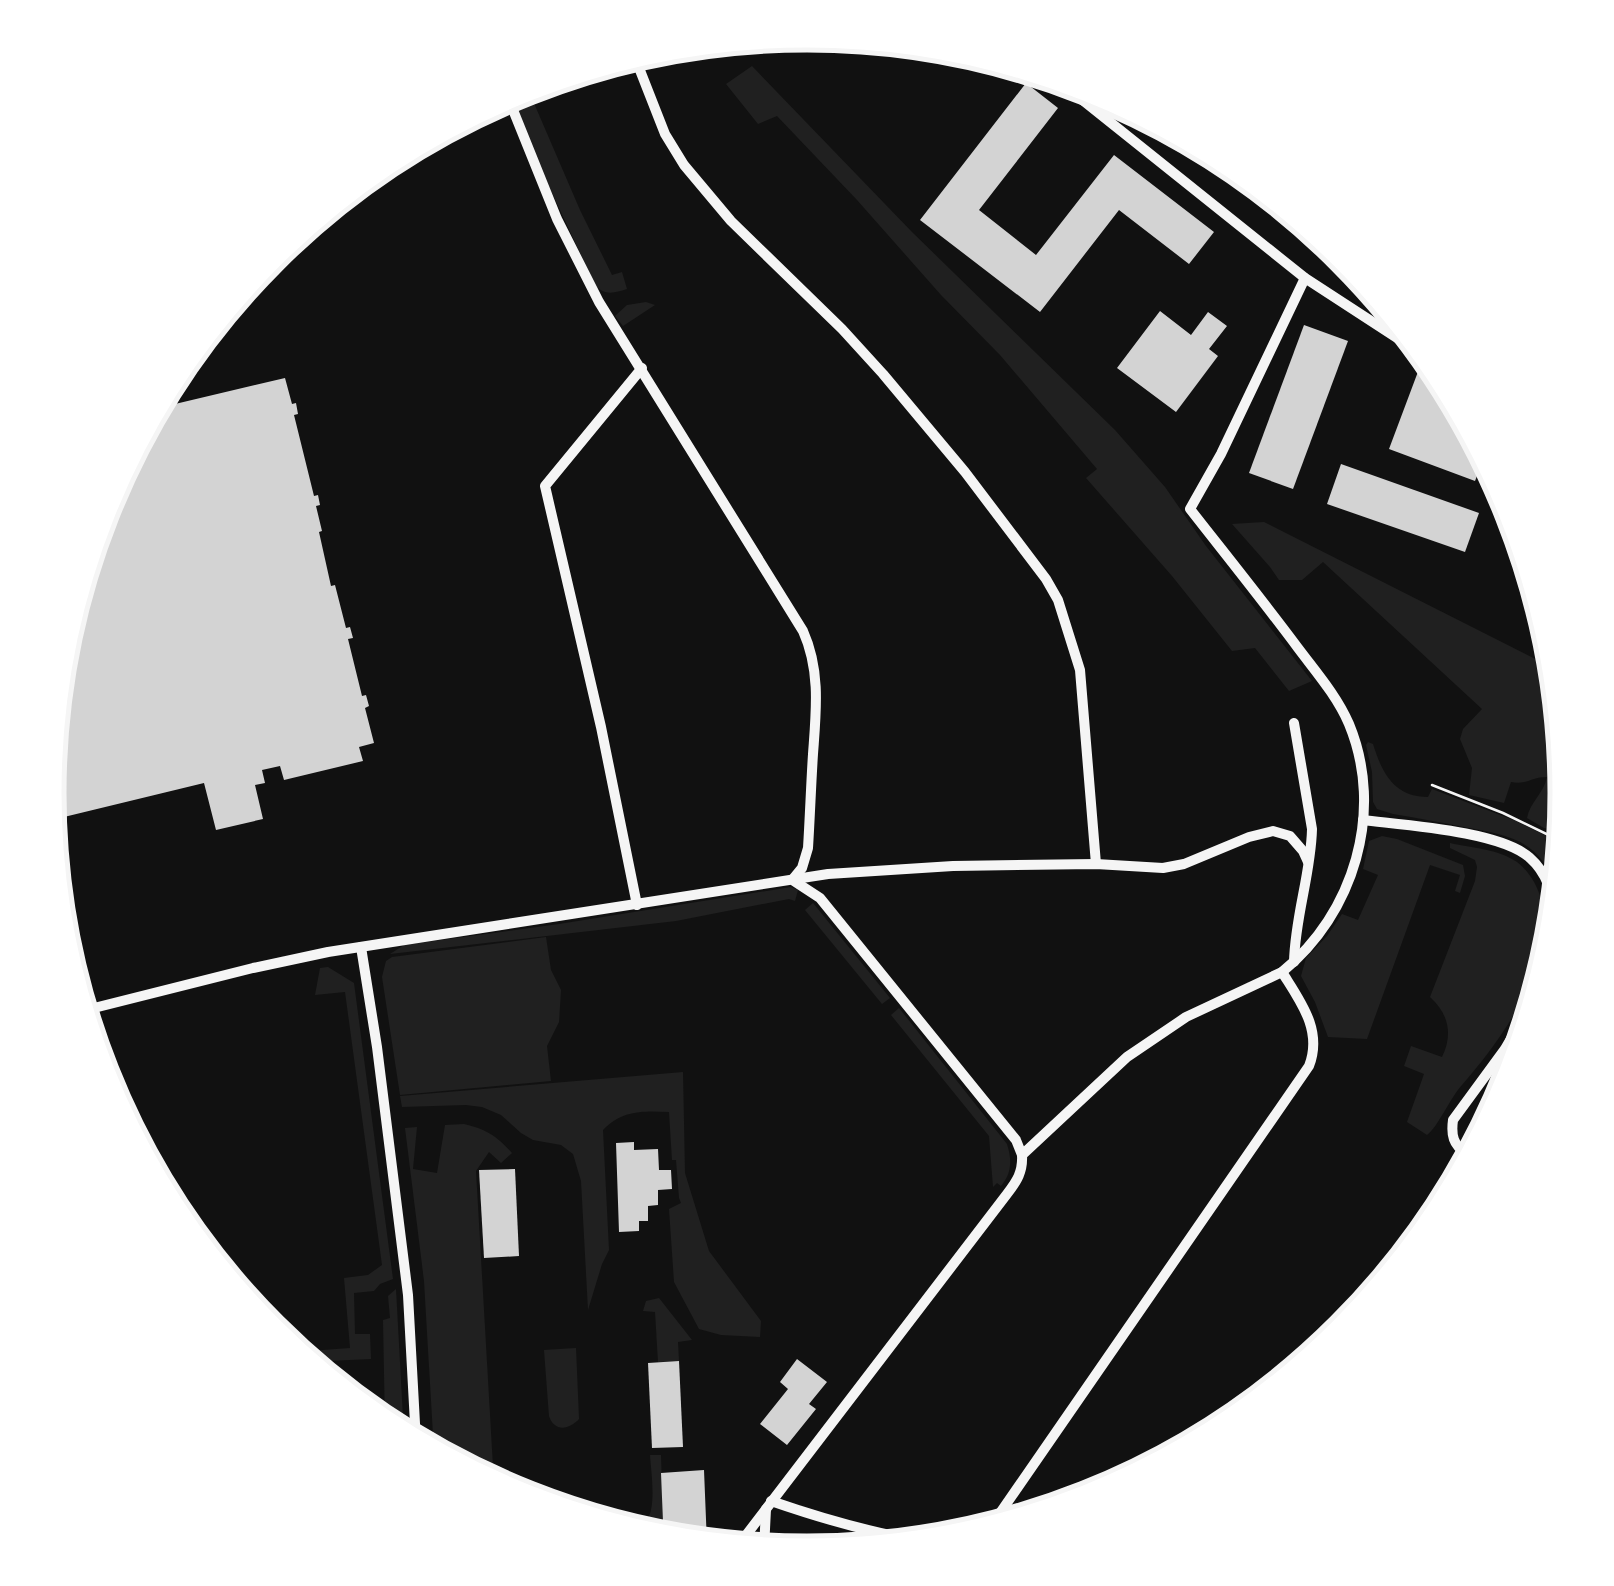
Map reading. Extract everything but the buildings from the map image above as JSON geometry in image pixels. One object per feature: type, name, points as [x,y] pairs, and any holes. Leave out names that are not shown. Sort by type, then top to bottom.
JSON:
[{"type":"street","points":[[640,69],[665,134],[684,164],[731,221],[883,374],[965,472],[1046,579],[1058,600],[1080,670],[1096,864]]},
{"type":"street","points":[[1094,108],[1306,278],[1391,334]]},
{"type":"street","points":[[514,111],[557,218],[598,302],[810,645],[816,671],[816,703],[808,848],[802,868],[793,880]]},
{"type":"street","points":[[1022,1155],[1127,1057],[1186,1017],[1282,972],[1334,912],[1345,893],[1356,859],[1364,788],[1350,726],[1263,601],[1190,509],[1221,454],[1306,278]]},
{"type":"street","points":[[637,905],[546,486],[642,368]]},
{"type":"street","points":[[1294,723],[1312,829],[1295,932],[1294,962]]},
{"type":"street","points":[[1363,820],[1494,840],[1516,848],[1545,875]]},
{"type":"street","points":[[96,1008],[252,968],[361,946],[828,874],[953,866],[1096,864],[1163,868],[1184,864],[1273,830],[1290,836],[1308,862]]},
{"type":"street","points":[[747,1533],[1008,1194],[1023,1166],[1016,1140],[820,898],[793,880]]},
{"type":"street","points":[[361,946],[408,1295],[415,1424]]},
{"type":"street","points":[[1001,1510],[1309,1066],[1315,1039],[1310,1020],[1282,972]]},
{"type":"street","points":[[1459,1148],[1454,1142],[1453,1120],[1503,1051]]},
{"type":"street","points":[[769,1504],[878,1532]]},
{"type":"street","points":[[766,1534],[769,1504]]},
{"type":"path","points":[[1432,786],[1548,835]]},
{"type":"shaded area","points":[[752,66],[912,232],[1115,430],[1165,487],[1312,681],[1289,691],[1255,648],[1232,651],[1086,478],[1097,469],[1000,355],[777,116],[758,124],[726,84]]},
{"type":"shaded area","points":[[534,103],[612,275],[622,272],[627,289],[606,292],[595,285],[517,109]]},
{"type":"shaded area","points":[[627,305],[655,305],[623,326],[615,316]]},
{"type":"shaded area","points":[[1264,522],[1538,660],[1548,744],[1549,829],[1527,818],[1547,777],[1511,782],[1504,803],[1469,795],[1472,768],[1460,739],[1463,729],[1482,709],[1323,562],[1302,580],[1279,580],[1232,524]]},
{"type":"shaded area","points":[[1373,744],[1391,781],[1406,793],[1428,797],[1432,789],[1548,837],[1546,866],[1532,850],[1509,837],[1377,809],[1366,745]]},
{"type":"shaded area","points":[[1382,836],[1463,865],[1465,876],[1460,893],[1455,891],[1460,875],[1430,865],[1367,1039],[1328,1037],[1301,976],[1306,958],[1342,914],[1358,920],[1378,875],[1363,869],[1369,841]]},
{"type":"shaded area","points":[[1450,843],[1510,858],[1529,874],[1542,905],[1519,1004],[1427,1135],[1407,1122],[1424,1074],[1404,1066],[1411,1046],[1442,1057],[1445,1049],[1445,1018],[1430,997],[1477,867],[1475,860],[1450,848]]},
{"type":"shaded area","points":[[791,887],[798,890],[795,901],[676,921],[390,954],[404,945]]},
{"type":"shaded area","points":[[813,903],[890,998],[882,1004],[805,910]]},
{"type":"shaded area","points":[[546,937],[551,970],[561,990],[559,1022],[547,1046],[551,1081],[400,1095],[382,977],[386,961],[392,957]]},
{"type":"shaded area","points":[[328,967],[354,983],[393,1279],[374,1291],[354,1293],[355,1334],[370,1334],[371,1359],[328,1361],[315,1351],[350,1348],[344,1278],[368,1275],[382,1265],[345,992],[315,995],[320,968]]},
{"type":"shaded area","points":[[899,1008],[1007,1144],[1010,1166],[1001,1186],[997,1183],[993,1187],[989,1136],[891,1015]]},
{"type":"shaded area","points":[[683,1072],[685,1173],[709,1251],[761,1321],[760,1337],[721,1335],[699,1329],[674,1282],[669,1209],[681,1203],[676,1160],[672,1160],[669,1112],[625,1115],[603,1130],[609,1250],[588,1310],[581,1181],[573,1154],[561,1145],[533,1140],[501,1115],[482,1107],[402,1107],[400,1096]]},
{"type":"shaded area","points":[[445,1125],[479,1128],[512,1153],[501,1163],[489,1152],[476,1171],[493,1466],[433,1435],[424,1281],[405,1128],[417,1127],[413,1169],[437,1173]]},
{"type":"shaded area","points":[[396,1289],[403,1416],[385,1404],[383,1320],[390,1318],[388,1296]]},
{"type":"shaded area","points":[[659,1298],[692,1340],[678,1342],[679,1361],[658,1362],[655,1312],[643,1311],[646,1301]]},
{"type":"shaded area","points":[[576,1348],[579,1419],[558,1427],[549,1416],[544,1350]]},
{"type":"shaded area","points":[[650,1455],[661,1455],[663,1522],[647,1519],[652,1490]]}]
